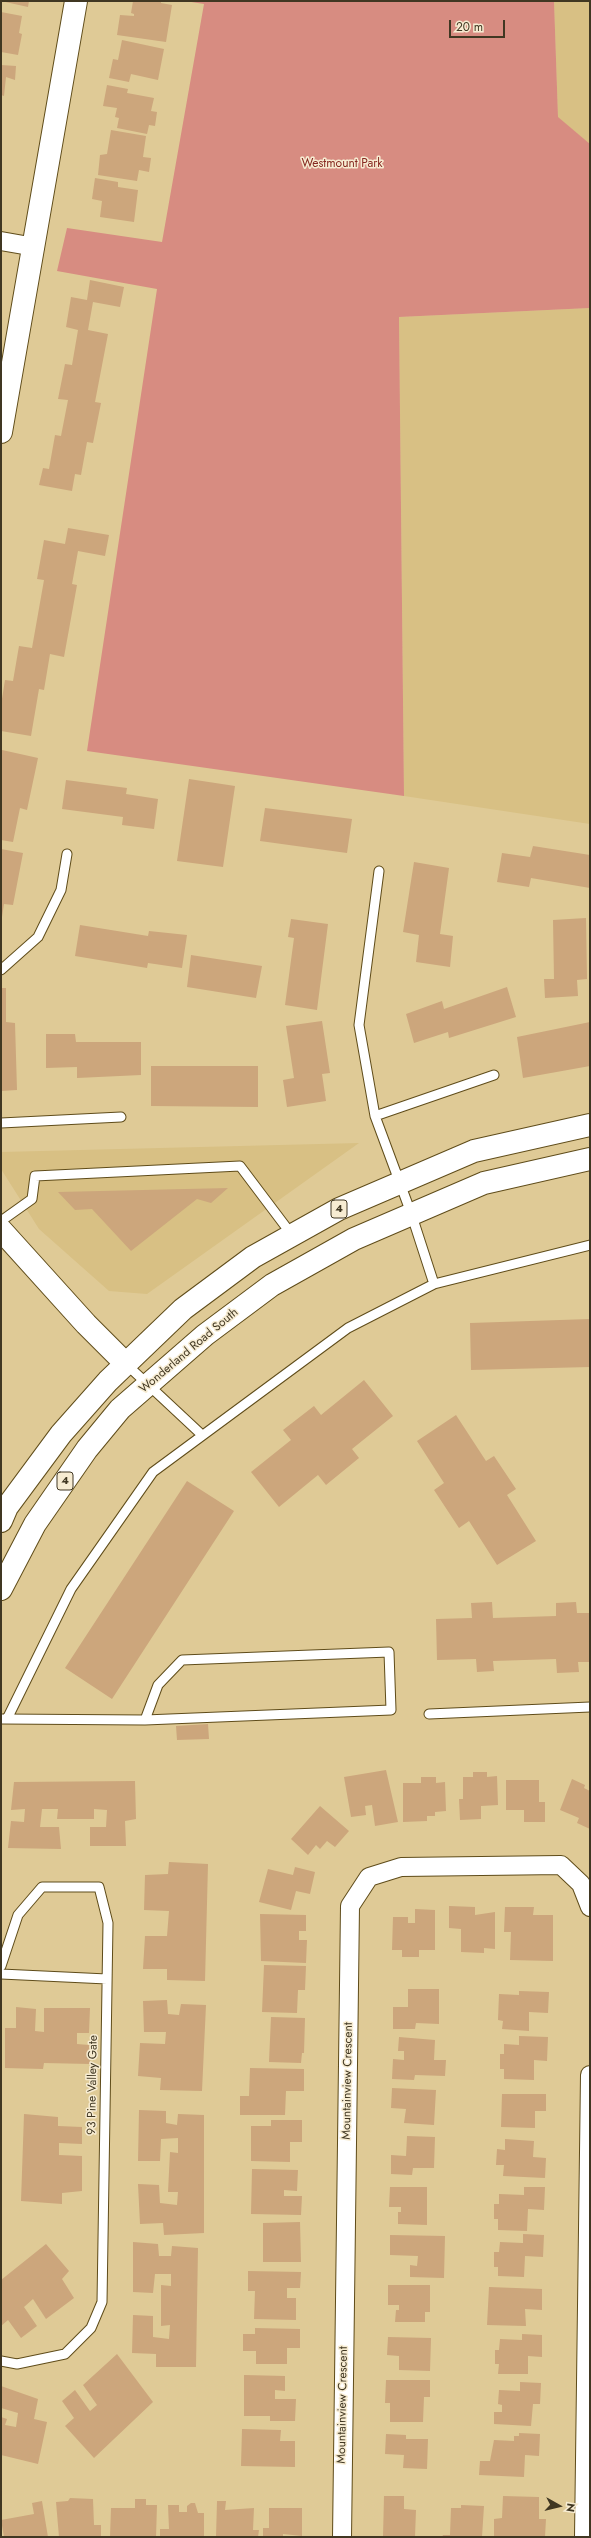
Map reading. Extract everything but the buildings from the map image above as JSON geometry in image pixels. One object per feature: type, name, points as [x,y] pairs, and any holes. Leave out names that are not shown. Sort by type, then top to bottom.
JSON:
[{"type":"main road","points":[[1,432],[35,247],[76,1]]},
{"type":"main road","name":"4","points":[[1,1521],[7,1507],[61,1434],[126,1364],[183,1309],[253,1257],[339,1209],[398,1182],[474,1151],[590,1125]]},
{"type":"main road","name":"Wonderland Road South","points":[[1,1589],[36,1524],[87,1449],[120,1409],[204,1335],[272,1285],[354,1239],[411,1213],[484,1183],[590,1159]]},
{"type":"main road","points":[[1,1230],[86,1324],[126,1364]]},
{"type":"street","points":[[1,241],[35,247]]},
{"type":"street","name":"Mountainview Crescent","points":[[342,2537],[350,1906],[369,1878],[401,1867],[561,1865],[581,1884],[590,1907]]},
{"type":"street","points":[[584,2537],[590,2075]]},
{"type":"lane","points":[[1,970],[38,937],[61,890],[67,854]]},
{"type":"lane","points":[[379,872],[360,1025],[375,1116],[398,1182],[411,1213],[434,1284]]},
{"type":"lane","points":[[375,1116],[494,1075]]},
{"type":"lane","points":[[1,1123],[121,1117]]},
{"type":"lane","points":[[1,1221],[32,1198],[35,1176],[240,1166],[292,1235]]},
{"type":"lane","points":[[145,1720],[158,1685],[182,1660],[389,1652],[391,1710],[145,1720],[4,1719],[71,1589],[153,1472],[348,1328],[434,1284],[590,1245]]},
{"type":"lane","points":[[126,1364],[202,1435]]},
{"type":"lane","points":[[429,1714],[590,1707]]},
{"type":"lane","name":"93 Pine Valley Gate","points":[[1,1966],[18,1915],[42,1887],[99,1887],[108,1923],[102,2302],[91,2328],[65,2354],[17,2364],[1,2361]]},
{"type":"lane","points":[[1,1974],[107,1980]]},
{"type":"shaded area","points":[[554,1],[590,1],[590,144],[558,118]]},
{"type":"shaded area","points":[[590,308],[590,824],[404,796],[399,317]]},
{"type":"shaded area","points":[[359,1143],[147,1294],[109,1291],[39,1229],[1,1169],[1,1152]]},
{"type":"green space","name":"Westmount Park","points":[[185,1],[554,1],[558,117],[590,144],[590,308],[399,317],[404,796],[87,751],[157,289],[57,271],[67,228],[162,242],[204,4]]}]
